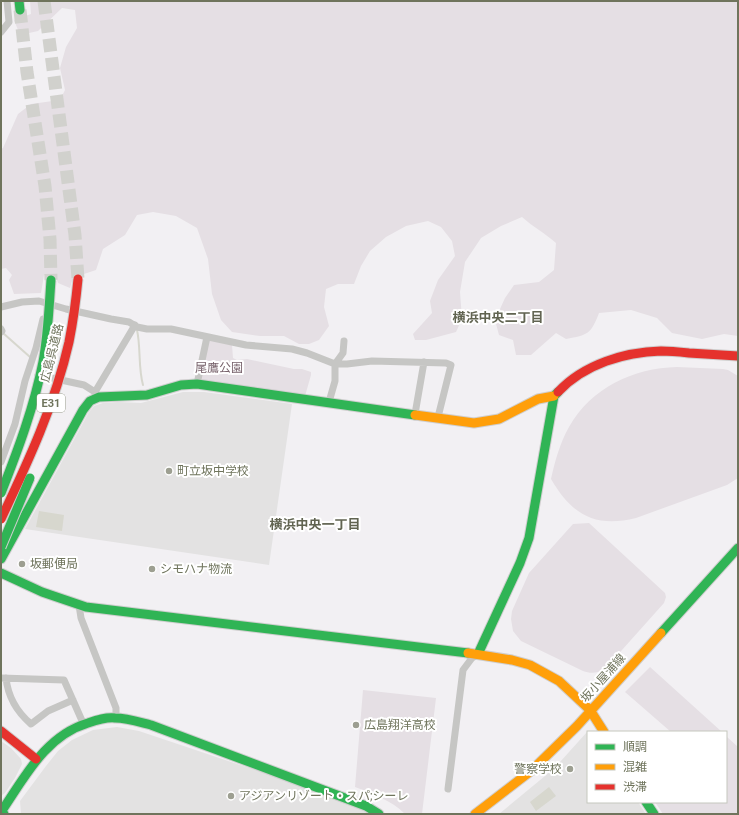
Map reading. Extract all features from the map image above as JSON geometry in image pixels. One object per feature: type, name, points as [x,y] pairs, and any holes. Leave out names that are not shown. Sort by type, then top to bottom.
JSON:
[{"type":"main road","name":"広島呉道路","points":[[1,519],[22,475],[47,415],[67,352],[78,279]]},
{"type":"main road","name":"広島呉道路","points":[[1,493],[18,451],[42,366],[49,313],[51,280]]},
{"type":"main road","points":[[1,473],[12,448],[38,363],[49,313]]},
{"type":"main road","points":[[478,654],[520,563],[529,538],[554,396],[562,386],[587,370],[602,363],[620,358],[662,351],[738,356]]},
{"type":"main road","points":[[1,547],[42,447],[53,411],[67,352]]},
{"type":"main road","points":[[1,559],[83,410],[95,395],[148,394],[181,385],[197,384],[474,423],[499,419],[538,399],[554,396]]},
{"type":"main road","name":"坂小屋浦線","points":[[475,814],[531,771],[577,726],[738,548]]},
{"type":"main road","points":[[1,573],[29,588],[57,599],[79,605],[114,611],[478,654],[512,660],[530,665],[559,681],[590,710],[603,731]]},
{"type":"main road","points":[[4,814],[1,812],[36,758],[46,747],[58,737],[83,723],[116,718],[151,725],[366,806],[379,814]]},
{"type":"main road","points":[[1,731],[36,758]]},
{"type":"main road","points":[[647,803],[654,814]]},
{"type":"street","points":[[1,32],[9,22],[7,1]]},
{"type":"street","points":[[1,307],[22,302],[39,301],[66,309],[129,322],[147,329],[171,329],[246,345],[292,349],[335,364],[372,361],[446,363],[451,365],[438,417]]},
{"type":"street","points":[[1,462],[15,424],[47,303]]},
{"type":"street","points":[[28,373],[84,385],[95,395],[135,325]]},
{"type":"street","points":[[197,384],[207,337]]},
{"type":"street","points":[[329,402],[335,381],[335,364],[342,353],[344,341]]},
{"type":"street","points":[[414,414],[424,362]]},
{"type":"street","points":[[79,605],[81,618],[116,708],[116,718]]},
{"type":"street","points":[[448,789],[463,670],[472,658],[478,654]]},
{"type":"street","points":[[73,700],[48,711],[31,724],[21,716],[12,701],[3,678],[64,680],[73,700],[83,723]]},
{"type":"shaded area","name":"町立坂中学校","points":[[183,392],[204,392],[292,404],[269,565],[25,529],[89,412],[94,406],[103,403],[118,402],[141,403]]},
{"type":"shaded area","points":[[39,511],[64,515],[62,531],[36,527]]},
{"type":"shaded area","points":[[117,727],[139,731],[368,808],[378,814],[21,814],[20,801],[58,751],[72,740],[93,730]]},
{"type":"shaded area","name":"警察学校","points":[[587,732],[587,803],[639,803],[646,814],[499,814],[560,762]]},
{"type":"shaded area","points":[[1,741],[11,748],[21,759],[22,764],[15,778],[5,793],[1,796]]},
{"type":"shaded area","points":[[549,787],[556,796],[536,811],[530,802]]},
{"type":"green space","points":[[30,1],[738,1],[738,336],[724,334],[702,339],[672,333],[657,318],[631,310],[599,313],[594,325],[584,335],[566,339],[556,333],[531,355],[516,355],[513,340],[499,335],[495,320],[505,298],[514,285],[539,282],[554,270],[556,243],[522,217],[501,226],[481,238],[465,262],[460,292],[462,319],[456,332],[426,340],[415,340],[413,334],[432,313],[430,301],[438,280],[455,256],[452,241],[441,227],[428,221],[406,226],[386,237],[370,251],[361,266],[354,284],[338,284],[326,289],[324,307],[329,326],[319,340],[309,344],[299,344],[284,336],[260,336],[232,332],[221,320],[212,294],[208,259],[197,228],[176,216],[153,212],[137,215],[125,235],[103,249],[96,270],[84,274],[74,274],[70,288],[58,283],[55,274],[44,275],[41,293],[14,294],[9,280],[12,275],[6,268],[1,269],[1,149],[3,148],[18,114],[31,104],[60,100],[65,90],[60,68],[66,47],[77,28],[75,10],[62,8],[38,31],[20,35],[14,20],[31,14]]},
{"type":"green space","name":"尾鷹公園","points":[[209,340],[232,345],[233,358],[237,360],[247,359],[311,372],[305,396],[200,382]]},
{"type":"green space","points":[[677,367],[723,369],[728,370],[738,376],[738,478],[727,485],[636,518],[621,521],[597,520],[576,510],[567,502],[551,479],[563,439],[578,413],[601,391],[629,376],[661,368]]},
{"type":"green space","points":[[589,523],[665,593],[666,597],[664,603],[605,669],[592,673],[583,671],[521,641],[513,631],[511,619],[512,611],[529,573],[573,524]]},
{"type":"green space","points":[[650,667],[721,731],[670,731],[625,692]]},
{"type":"green space","points":[[363,690],[436,698],[422,814],[405,814],[388,801],[355,787]]},
{"type":"green space","points":[[727,737],[738,747],[738,814],[663,814],[656,803],[727,803]]},
{"type":"waterway","points":[[137,330],[143,385]]},
{"type":"waterway","points":[[3,333],[30,357]]},
{"type":"tunnel","points":[[44,1],[75,235],[78,279]]},
{"type":"tunnel","points":[[20,10],[27,72],[45,186],[50,239],[51,280]]},
{"type":"traffic: fast","points":[[19,1],[20,10]]},
{"type":"traffic: fast","points":[[1,493],[25,428],[43,362],[51,280]]},
{"type":"traffic: fast","points":[[1,559],[83,410],[90,401],[99,397],[147,395],[181,385],[197,384],[415,415]]},
{"type":"traffic: fast","points":[[478,654],[520,563],[529,538],[554,396],[558,392]]},
{"type":"traffic: fast","points":[[1,547],[30,478]]},
{"type":"traffic: fast","points":[[661,633],[738,548]]},
{"type":"traffic: fast","points":[[1,573],[42,592],[86,607],[468,653]]},
{"type":"traffic: fast","points":[[1,812],[37,759],[60,737],[73,729],[88,723],[102,719],[120,718],[151,725],[366,806],[379,814]]},
{"type":"traffic: fast","points":[[647,803],[654,814]]},
{"type":"traffic: slow","points":[[415,415],[474,423],[499,419],[538,399],[554,396]]},
{"type":"traffic: slow","points":[[475,814],[531,771],[577,726],[661,633]]},
{"type":"traffic: slow","points":[[468,653],[512,660],[530,665],[559,681],[590,710],[603,731]]},
{"type":"traffic: jam","points":[[1,519],[31,454],[56,388],[69,342],[78,279]]},
{"type":"traffic: jam","points":[[558,392],[568,382],[593,367],[606,361],[633,354],[665,351],[738,356]]},
{"type":"traffic: jam","points":[[1,731],[36,759]]},
{"type":"place","name":"町立坂中学校","points":[[169,471]]},
{"type":"place","name":"坂郵便局","points":[[22,564]]},
{"type":"place","name":"シモハナ物流","points":[[152,569]]},
{"type":"place","name":"広島翔洋高校","points":[[356,725]]},
{"type":"place","name":"警察学校","points":[[570,769]]},
{"type":"place","name":"アジアンリゾート・スパ;シーレ","points":[[231,796]]},
{"type":"district","name":"横浜中央二丁目","points":[[498,317]]},
{"type":"district","name":"横浜中央一丁目","points":[[315,524]]}]
